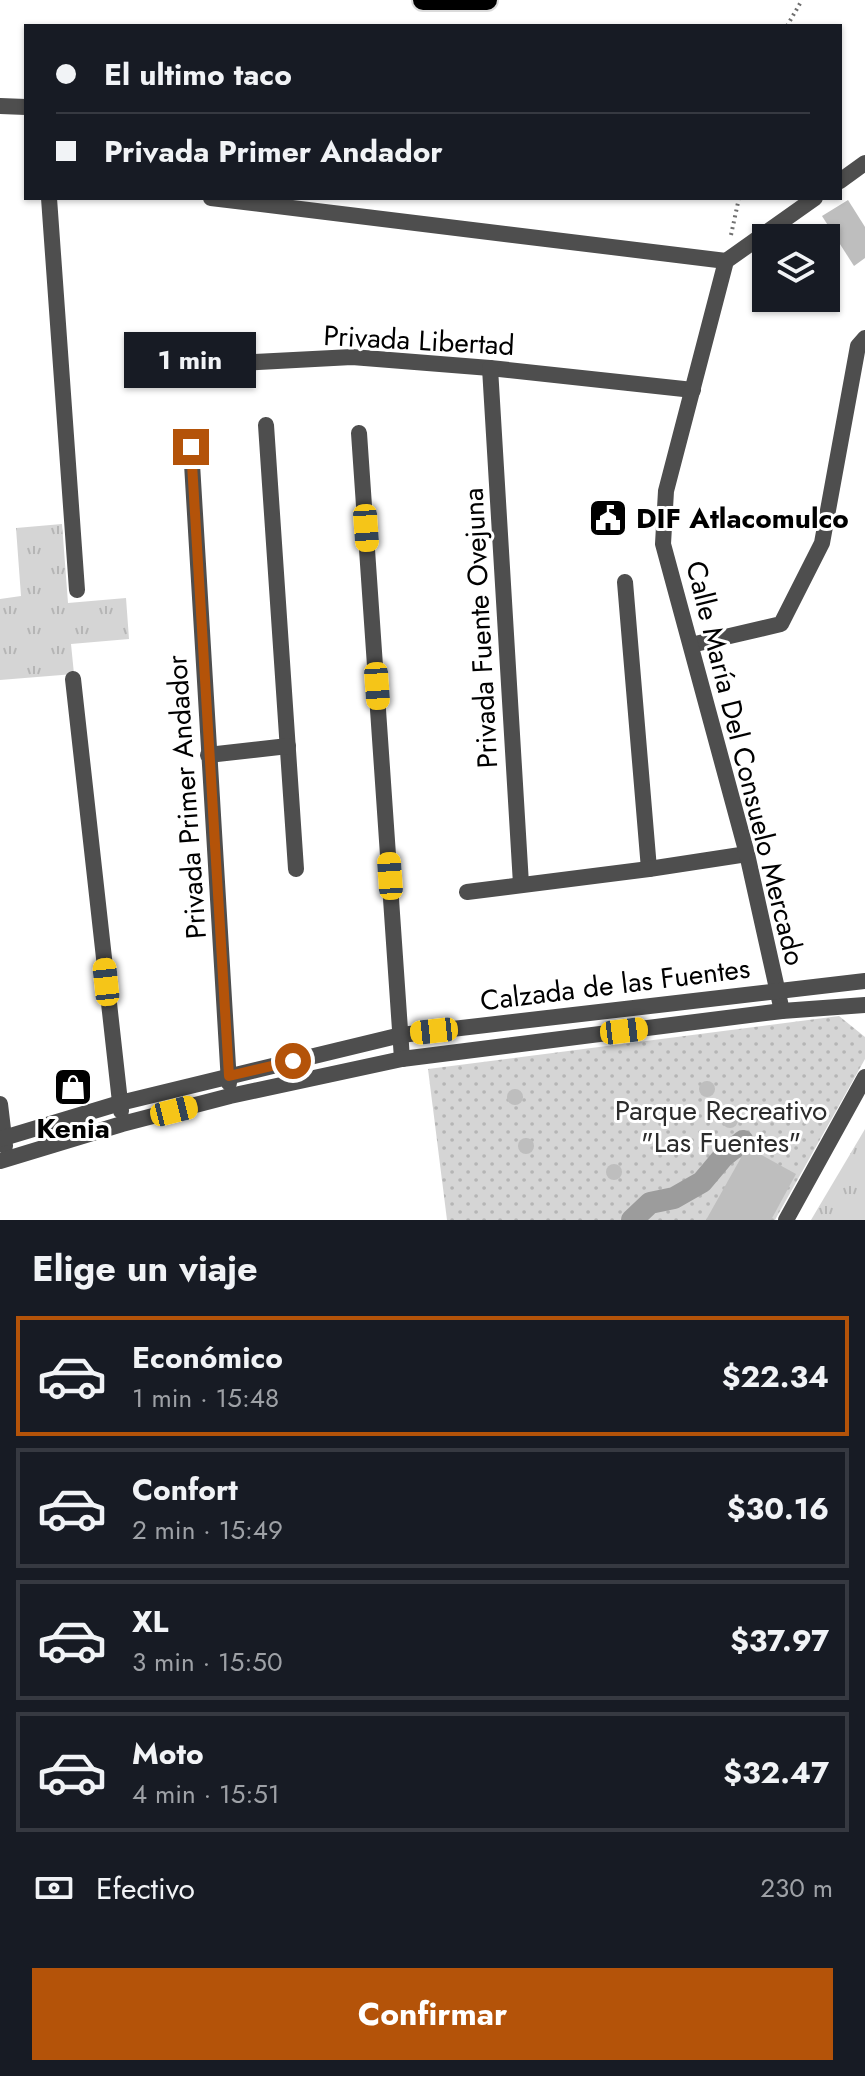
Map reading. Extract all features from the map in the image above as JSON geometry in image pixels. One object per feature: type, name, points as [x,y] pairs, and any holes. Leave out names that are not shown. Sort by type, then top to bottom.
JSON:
[{"type":"main road","points":[[423,0],[487,0]]},
{"type":"street","points":[[0,106],[24,107]]},
{"type":"street","points":[[842,180],[865,163]]},
{"type":"street","points":[[49,200],[77,590]]},
{"type":"street","points":[[227,200],[726,261],[812,200]]},
{"type":"street","name":"Calle María Del Consuelo Mercado","points":[[726,261],[666,491],[663,544],[747,854],[782,1011]]},
{"type":"street","points":[[691,645],[781,624],[822,543],[858,346],[865,338]]},
{"type":"street","name":"Privada Libertad","points":[[142,368],[352,357],[693,390]]},
{"type":"street","name":"Privada Fuente Ovejuna","points":[[490,368],[521,884]]},
{"type":"street","points":[[266,425],[296,869]]},
{"type":"street","points":[[359,433],[402,1059]]},
{"type":"street","name":"Privada Primer Andador","points":[[191,447],[230,1096]]},
{"type":"street","points":[[625,582],[649,869]]},
{"type":"street","points":[[73,679],[122,1124]]},
{"type":"street","points":[[208,755],[288,746]]},
{"type":"street","points":[[467,892],[747,854]]},
{"type":"street","name":"Calzada de las Fuentes","points":[[2,1138],[120,1103],[401,1035],[865,981]]},
{"type":"street","points":[[0,1104],[4,1160],[122,1124],[230,1096],[402,1059],[782,1011],[865,1005]]},
{"type":"street","points":[[786,1220],[865,1077]]},
{"type":"path","points":[[788,24],[802,0]]},
{"type":"path","points":[[726,261],[739,200]]},
{"type":"green space","points":[[62,524],[68,603],[126,598],[129,639],[71,644],[74,674],[0,680],[0,599],[21,596],[16,528]]},
{"type":"green space","name":"Parque Recreativo \"Las Fuentes\"","points":[[839,1016],[865,1037],[865,1059],[775,1220],[447,1220],[428,1069]]},
{"type":"green space","points":[[865,1129],[865,1220],[811,1220]]},
{"type":"building","points":[[848,200],[865,227],[865,258],[854,266],[840,244],[840,224],[827,224],[822,216]]},
{"type":"building","points":[[704,1081],[710,1081],[715,1089],[713,1095],[704,1097],[699,1092],[699,1086]]},
{"type":"building","points":[[512,1089],[518,1089],[523,1097],[521,1103],[512,1105],[507,1100],[507,1094]]},
{"type":"building","points":[[727,1112],[733,1112],[738,1120],[736,1126],[727,1128],[722,1123],[722,1117]]},
{"type":"building","points":[[523,1138],[529,1138],[534,1146],[532,1152],[523,1154],[518,1149],[518,1143]]},
{"type":"building","points":[[747,1147],[796,1174],[771,1220],[706,1220]]},
{"type":"building","points":[[611,1164],[617,1164],[622,1172],[620,1178],[611,1180],[606,1175],[606,1169]]},
{"type":"waterway","points":[[632,1220],[650,1203],[674,1198],[702,1182],[723,1157],[743,1141]]},
{"type":"place","name":"DIF Atlacomulco","points":[[608,518]]},
{"type":"place","name":"Kenia","points":[[73,1087]]},
{"type":"route","points":[[191,447],[229,1076],[293,1061]]}]
